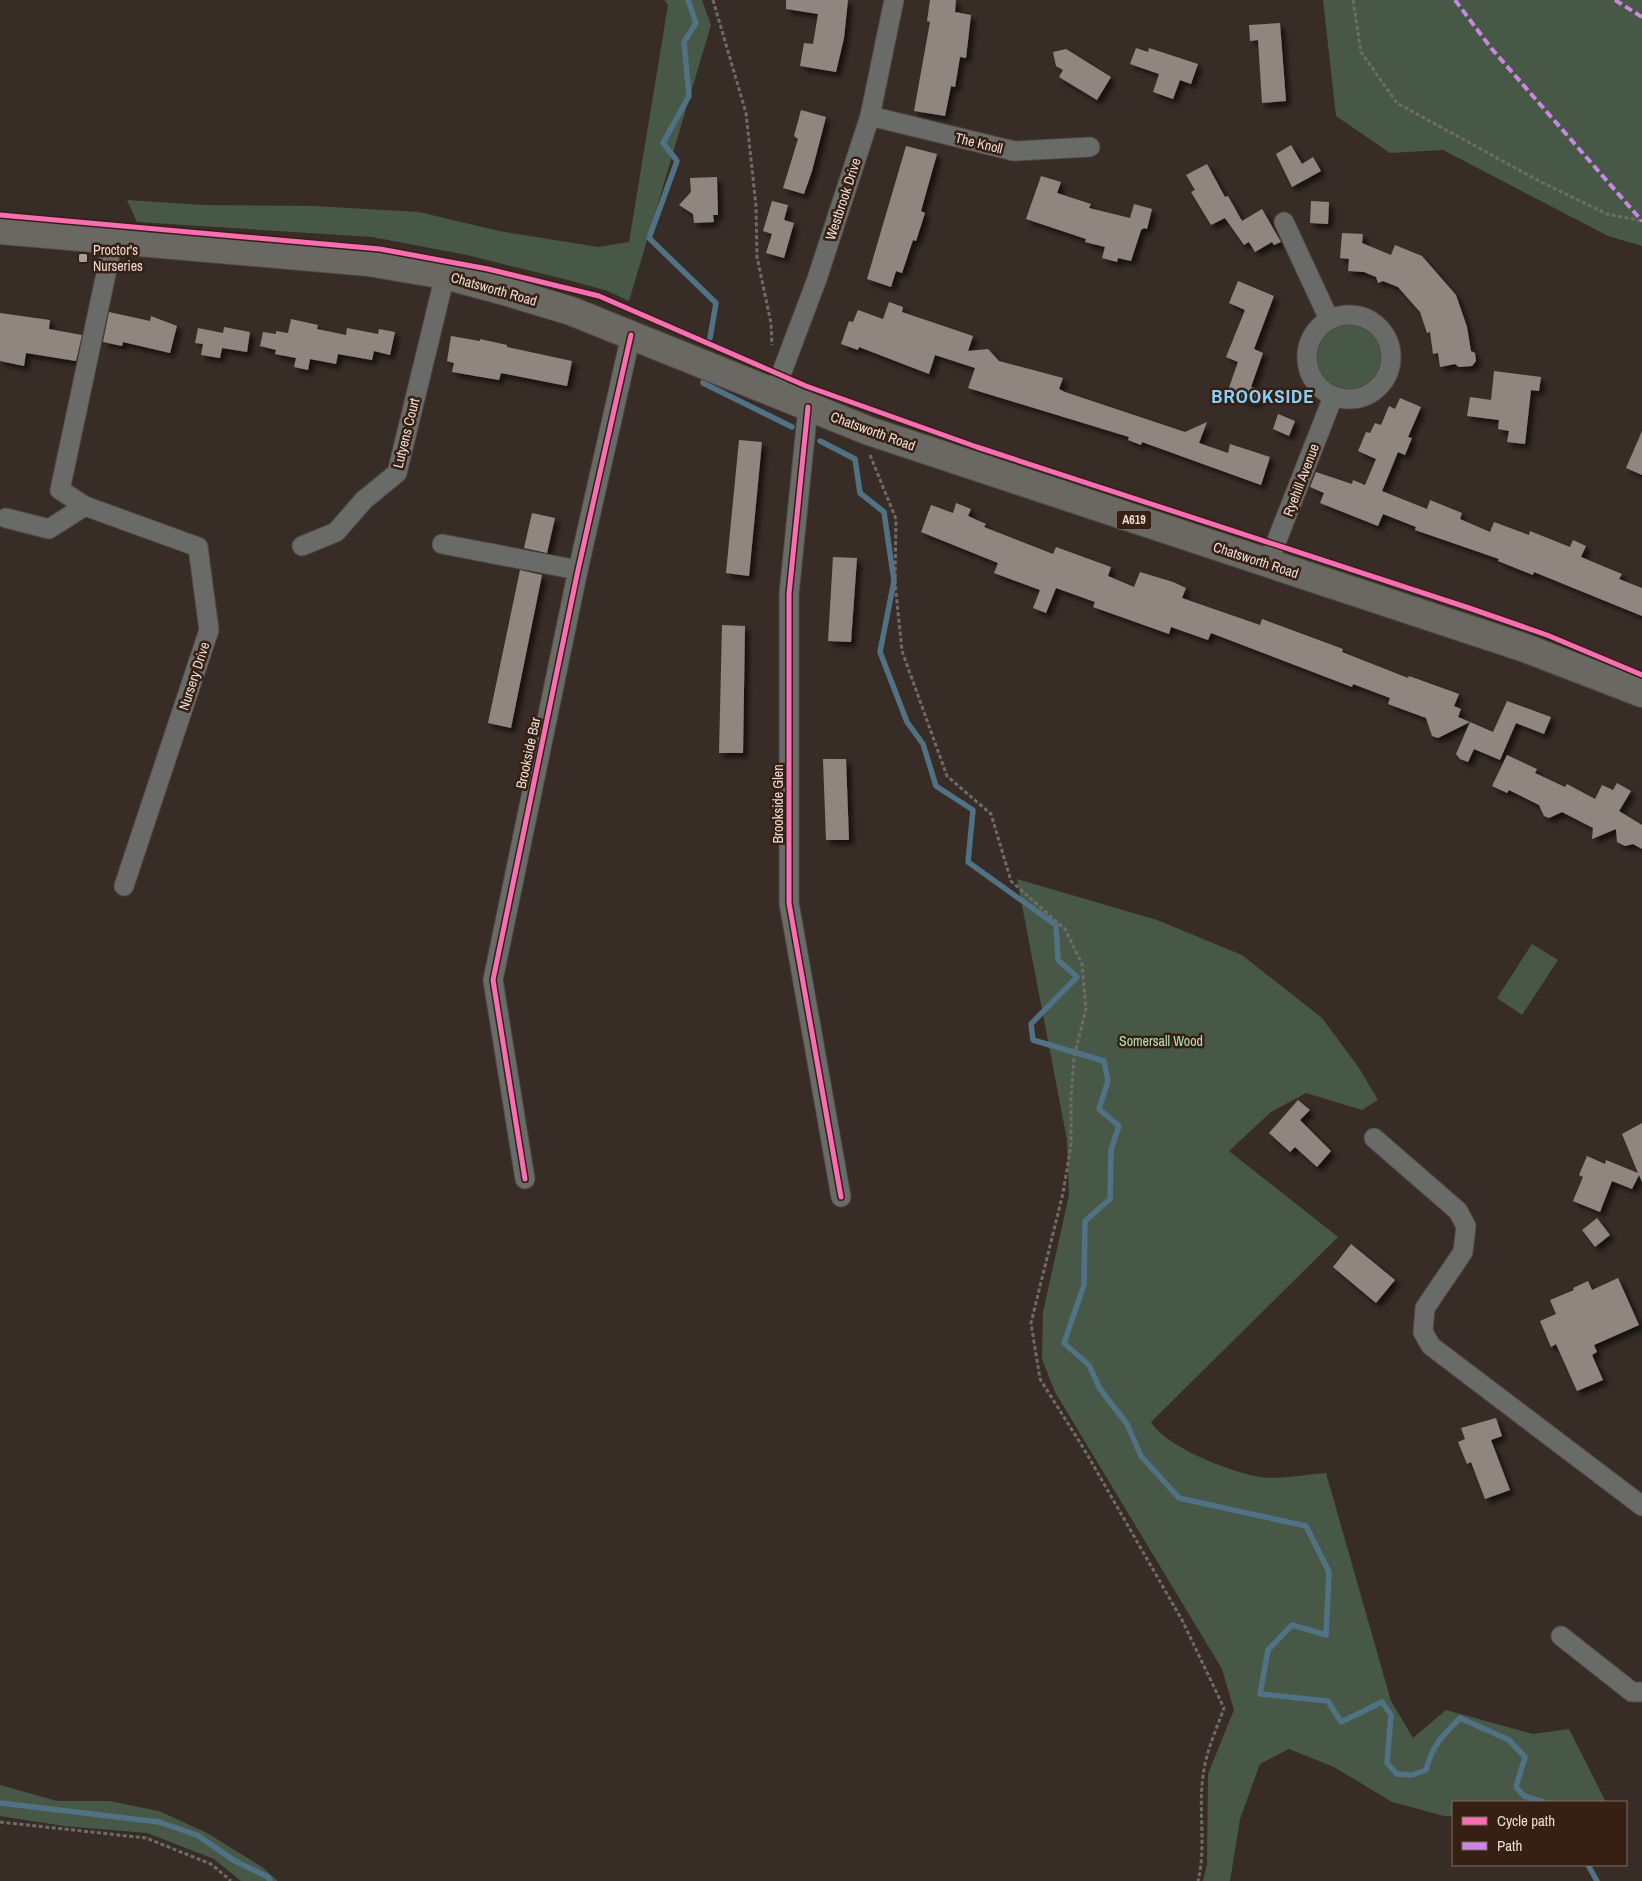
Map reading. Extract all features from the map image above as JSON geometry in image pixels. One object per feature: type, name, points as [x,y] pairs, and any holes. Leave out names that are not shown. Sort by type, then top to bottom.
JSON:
[{"type":"highway","name":"Chatsworth Road","points":[[0,230],[369,262],[445,275],[571,311],[631,335],[776,380],[808,407],[869,431],[1565,662],[1642,694]]},
{"type":"street","name":"Westbrook Drive","points":[[776,380],[817,279],[870,116],[894,0]]},
{"type":"street","name":"The Knoll","points":[[870,116],[1014,151],[1090,147]]},
{"type":"street","points":[[1284,222],[1329,319]]},
{"type":"street","name":"Nursery Drive","points":[[113,241],[60,490],[85,506],[198,547],[209,630],[124,886]]},
{"type":"street","name":"Lutyens Court","points":[[302,546],[336,532],[364,500],[397,473],[445,275]]},
{"type":"street","points":[[1342,315],[1356,315],[1369,319],[1380,328],[1388,340],[1392,354],[1387,375],[1374,392],[1361,398],[1346,399],[1333,397],[1321,389],[1312,378],[1307,365],[1310,339],[1318,328],[1329,319],[1342,315]]},
{"type":"street","name":"Brookside Bar","points":[[526,1179],[493,980],[578,570],[631,335]]},
{"type":"street","name":"Ryehill Avenue","points":[[1268,563],[1333,397]]},
{"type":"street","name":"Brookside Glen","points":[[808,407],[789,594],[789,904],[841,1197]]},
{"type":"street","points":[[6,518],[49,529],[85,506]]},
{"type":"street","points":[[442,544],[578,570]]},
{"type":"street","points":[[1374,1138],[1458,1211],[1466,1226],[1463,1252],[1425,1308],[1423,1332],[1431,1346],[1642,1506]]},
{"type":"street","points":[[1561,1636],[1632,1692],[1642,1692]]},
{"type":"path","points":[[714,0],[746,113],[756,206],[757,257],[771,323],[776,380]]},
{"type":"path","points":[[1353,0],[1361,52],[1398,103],[1539,181],[1606,214],[1642,221]]},
{"type":"path","points":[[869,431],[866,442],[896,519],[895,584],[902,651],[947,776],[991,814],[1011,882],[1065,929],[1082,964],[1086,1009],[1074,1057],[1070,1098],[1071,1145],[1064,1183],[1031,1323],[1040,1379],[1084,1449],[1182,1620],[1224,1708],[1204,1769],[1201,1811],[1201,1871],[1198,1881]]},
{"type":"path","points":[[0,1822],[146,1838],[211,1864],[230,1881]]},
{"type":"green space","points":[[664,0],[702,0],[711,25],[629,301],[608,291],[572,281],[467,255],[372,237],[137,222],[127,200],[204,205],[314,206],[419,212],[499,231],[598,247],[629,242],[668,5]]},
{"type":"green space","points":[[1323,0],[1642,0],[1642,246],[1608,236],[1443,150],[1390,153],[1336,116]]},
{"type":"green space","points":[[1356,323],[1368,329],[1377,338],[1383,350],[1381,370],[1373,381],[1356,391],[1342,391],[1325,381],[1317,370],[1315,350],[1325,333],[1336,325]]},
{"type":"green space","name":"Somersall Wood","points":[[1017,879],[1157,920],[1242,955],[1322,1018],[1359,1068],[1378,1100],[1362,1110],[1306,1093],[1271,1112],[1229,1151],[1338,1237],[1151,1422],[1170,1440],[1184,1449],[1232,1470],[1260,1477],[1275,1478],[1326,1473],[1391,1701],[1413,1738],[1446,1710],[1533,1734],[1569,1729],[1605,1801],[1452,1801],[1452,1816],[1444,1816],[1392,1802],[1334,1767],[1289,1749],[1260,1764],[1240,1819],[1230,1881],[1203,1881],[1207,1864],[1208,1774],[1234,1710],[1222,1669],[1055,1392],[1042,1359],[1043,1312],[1069,1195],[1067,1140]]},
{"type":"green space","points":[[1532,944],[1558,960],[1522,1015],[1497,998]]},
{"type":"green space","points":[[0,1785],[57,1801],[109,1801],[159,1811],[207,1833],[262,1867],[278,1881],[241,1881],[214,1859],[147,1833],[64,1826],[0,1816]]},
{"type":"building","points":[[786,0],[848,0],[844,38],[836,72],[800,66],[804,43],[813,44],[818,14],[786,9]]},
{"type":"building","points":[[930,0],[956,0],[955,12],[971,15],[966,58],[960,57],[955,87],[951,86],[945,116],[914,111],[930,22],[927,21]]},
{"type":"building","points":[[1280,23],[1286,101],[1262,103],[1258,40],[1250,41],[1249,25]]},
{"type":"building","points":[[1136,48],[1148,52],[1149,48],[1198,64],[1191,84],[1180,80],[1173,99],[1153,92],[1159,74],[1130,64]]},
{"type":"building","points":[[1066,49],[1111,77],[1097,100],[1059,77],[1063,70],[1056,66],[1053,52]]},
{"type":"building","points":[[801,110],[826,117],[804,194],[783,188],[798,139],[794,136]]},
{"type":"building","points":[[1291,145],[1302,164],[1313,157],[1321,171],[1292,187],[1276,154]]},
{"type":"building","points":[[906,146],[937,154],[921,211],[925,213],[916,241],[913,240],[902,273],[896,271],[891,287],[867,279]]},
{"type":"building","points":[[1207,164],[1225,197],[1228,196],[1242,221],[1262,209],[1281,242],[1274,245],[1272,242],[1255,252],[1249,242],[1244,245],[1225,218],[1211,225],[1191,192],[1195,190],[1186,175]]},
{"type":"building","points":[[1041,176],[1061,182],[1057,193],[1091,204],[1089,208],[1130,218],[1134,204],[1152,209],[1147,229],[1141,230],[1131,261],[1118,258],[1117,262],[1102,258],[1105,247],[1085,242],[1086,239],[1026,219]]},
{"type":"building","points":[[717,177],[718,215],[713,215],[714,222],[694,223],[693,214],[679,205],[691,192],[690,178]]},
{"type":"building","points":[[772,201],[788,205],[784,220],[794,223],[784,258],[766,253],[772,234],[763,231]]},
{"type":"building","points":[[1311,201],[1329,202],[1328,224],[1310,223]]},
{"type":"building","points":[[1342,233],[1363,234],[1362,243],[1391,255],[1395,245],[1422,256],[1456,295],[1467,327],[1471,351],[1475,353],[1476,361],[1472,366],[1459,367],[1455,364],[1440,367],[1438,353],[1433,354],[1430,332],[1427,333],[1420,312],[1398,287],[1383,281],[1378,283],[1376,277],[1364,272],[1348,271],[1349,259],[1340,258]]},
{"type":"building","points":[[1238,281],[1274,296],[1254,349],[1263,353],[1251,387],[1261,390],[1256,404],[1227,393],[1238,362],[1226,357],[1245,310],[1229,303]]},
{"type":"building","points":[[889,302],[903,307],[902,312],[973,336],[968,351],[988,349],[999,361],[1063,378],[1059,389],[1065,392],[1185,432],[1207,422],[1199,443],[1228,453],[1230,444],[1270,457],[1261,485],[1142,442],[1141,445],[1128,440],[1129,437],[968,388],[975,368],[935,355],[929,374],[859,347],[858,350],[841,344],[849,321],[853,322],[858,310],[883,319]]},
{"type":"building","points":[[109,312],[150,321],[151,316],[177,326],[170,353],[123,342],[122,346],[103,342]]},
{"type":"building","points":[[0,313],[50,320],[49,329],[82,335],[76,361],[26,353],[24,366],[0,361]]},
{"type":"building","points":[[291,319],[318,325],[317,329],[346,335],[347,328],[378,334],[379,329],[395,332],[390,355],[374,351],[372,360],[338,354],[336,364],[310,359],[308,370],[294,367],[296,358],[275,354],[276,350],[260,346],[263,332],[276,334],[276,331],[288,333]]},
{"type":"building","points":[[224,327],[250,332],[247,352],[222,348],[220,358],[201,355],[203,344],[195,343],[198,328],[223,333]]},
{"type":"building","points":[[451,336],[480,341],[480,339],[507,345],[507,347],[572,361],[567,386],[501,373],[499,380],[452,372],[454,363],[447,361]]},
{"type":"building","points":[[1494,371],[1541,377],[1539,391],[1531,390],[1525,444],[1507,442],[1509,431],[1498,429],[1499,420],[1467,416],[1470,397],[1491,400]]},
{"type":"building","points":[[1400,398],[1421,407],[1408,437],[1412,438],[1405,455],[1398,452],[1382,491],[1427,509],[1430,500],[1462,513],[1460,519],[1490,532],[1494,522],[1529,535],[1530,531],[1570,547],[1573,540],[1586,546],[1581,557],[1622,574],[1619,579],[1642,588],[1642,616],[1534,572],[1533,575],[1498,561],[1499,559],[1415,530],[1416,527],[1383,514],[1378,526],[1320,503],[1324,493],[1310,487],[1316,472],[1352,484],[1353,480],[1365,485],[1376,459],[1358,451],[1366,432],[1370,433],[1375,423],[1381,425],[1389,406],[1395,409]]},
{"type":"building","points":[[1278,414],[1295,421],[1289,436],[1273,429]]},
{"type":"building","points":[[1642,431],[1642,475],[1626,468]]},
{"type":"building","points":[[739,440],[762,442],[749,576],[726,573]]},
{"type":"building","points":[[956,503],[971,509],[968,516],[986,524],[984,527],[1053,554],[1056,547],[1111,567],[1108,576],[1134,587],[1140,572],[1173,582],[1186,588],[1182,598],[1260,625],[1262,619],[1343,649],[1342,652],[1408,678],[1409,676],[1459,694],[1454,706],[1461,709],[1458,717],[1470,722],[1438,738],[1432,736],[1426,718],[1388,704],[1390,698],[1353,684],[1352,687],[1211,633],[1208,640],[1171,627],[1169,634],[1093,607],[1095,602],[1056,588],[1046,613],[1033,608],[1040,590],[994,573],[998,563],[921,532],[931,505],[953,513]]},
{"type":"building","points":[[532,513],[555,518],[547,553],[524,548]]},
{"type":"building","points":[[833,557],[857,558],[851,642],[828,641]]},
{"type":"building","points":[[520,570],[542,575],[511,728],[488,723]]},
{"type":"building","points":[[722,625],[745,626],[743,753],[719,753]]},
{"type":"building","points":[[1507,701],[1551,717],[1544,734],[1516,723],[1500,760],[1474,749],[1468,762],[1460,759],[1456,754],[1470,722],[1493,732]]},
{"type":"building","points":[[1507,755],[1537,769],[1535,773],[1565,787],[1567,784],[1595,799],[1602,785],[1613,790],[1617,783],[1631,791],[1619,811],[1642,825],[1642,849],[1633,844],[1625,846],[1617,842],[1616,829],[1592,839],[1593,828],[1562,812],[1549,818],[1544,816],[1539,805],[1509,790],[1507,793],[1492,786]]},
{"type":"building","points":[[823,759],[846,759],[849,840],[826,840]]},
{"type":"building","points":[[1298,1100],[1310,1110],[1300,1120],[1331,1151],[1317,1167],[1295,1147],[1290,1152],[1269,1133]]},
{"type":"building","points":[[1642,1123],[1642,1182],[1639,1175],[1632,1189],[1612,1181],[1600,1212],[1573,1201],[1583,1177],[1579,1175],[1587,1156],[1605,1164],[1606,1160],[1638,1173],[1622,1134]]},
{"type":"building","points":[[1597,1218],[1610,1235],[1595,1247],[1582,1230]]},
{"type":"building","points":[[1351,1244],[1395,1280],[1376,1303],[1333,1267]]},
{"type":"building","points":[[1618,1278],[1639,1325],[1594,1345],[1597,1352],[1592,1355],[1603,1380],[1577,1391],[1556,1344],[1551,1347],[1540,1321],[1556,1314],[1550,1300],[1574,1290],[1573,1288],[1588,1281],[1592,1290]]},
{"type":"building","points":[[1496,1418],[1502,1436],[1491,1440],[1510,1490],[1485,1499],[1471,1462],[1467,1464],[1458,1442],[1465,1439],[1461,1428]]},
{"type":"waterway","points":[[688,0],[696,23],[684,42],[689,96],[663,143],[677,161],[649,238],[716,303],[710,338]]},
{"type":"waterway","points":[[705,374],[703,383],[792,427]]},
{"type":"waterway","points":[[820,441],[855,459],[860,493],[884,512],[894,581],[880,652],[907,722],[923,744],[936,786],[973,810],[968,862],[1056,925],[1058,960],[1077,977],[1031,1024],[1033,1040],[1104,1061],[1108,1081],[1099,1109],[1119,1126],[1111,1150],[1110,1199],[1085,1221],[1084,1285],[1064,1343],[1089,1365],[1100,1389],[1127,1424],[1141,1456],[1179,1498],[1306,1526],[1329,1572],[1326,1635],[1292,1625],[1268,1650],[1260,1694],[1328,1701],[1341,1722],[1382,1702],[1391,1715],[1387,1763],[1397,1774],[1412,1775],[1426,1770],[1431,1754],[1438,1742],[1460,1718],[1509,1740],[1525,1757],[1516,1787],[1524,1796],[1541,1801]]},
{"type":"waterway","points":[[0,1803],[159,1822],[197,1835],[235,1861],[268,1877],[270,1881]]},
{"type":"waterway","points":[[1589,1866],[1597,1881]]},
{"type":"marked path","points":[[1455,0],[1491,48],[1642,221]]},
{"type":"marked path","points":[[1615,0],[1642,17]]},
{"type":"cycle path","points":[[0,215],[380,249],[488,269],[599,296],[806,386],[977,447],[1469,608],[1547,635],[1642,675]]},
{"type":"cycle path","points":[[525,1179],[493,980],[578,570],[631,335]]},
{"type":"cycle path","points":[[808,407],[789,594],[789,903],[841,1197]]},
{"type":"place","name":"Proctor's Nurseries","points":[[83,258]]},
{"type":"district","name":"BROOKSIDE","points":[[1263,396]]}]
